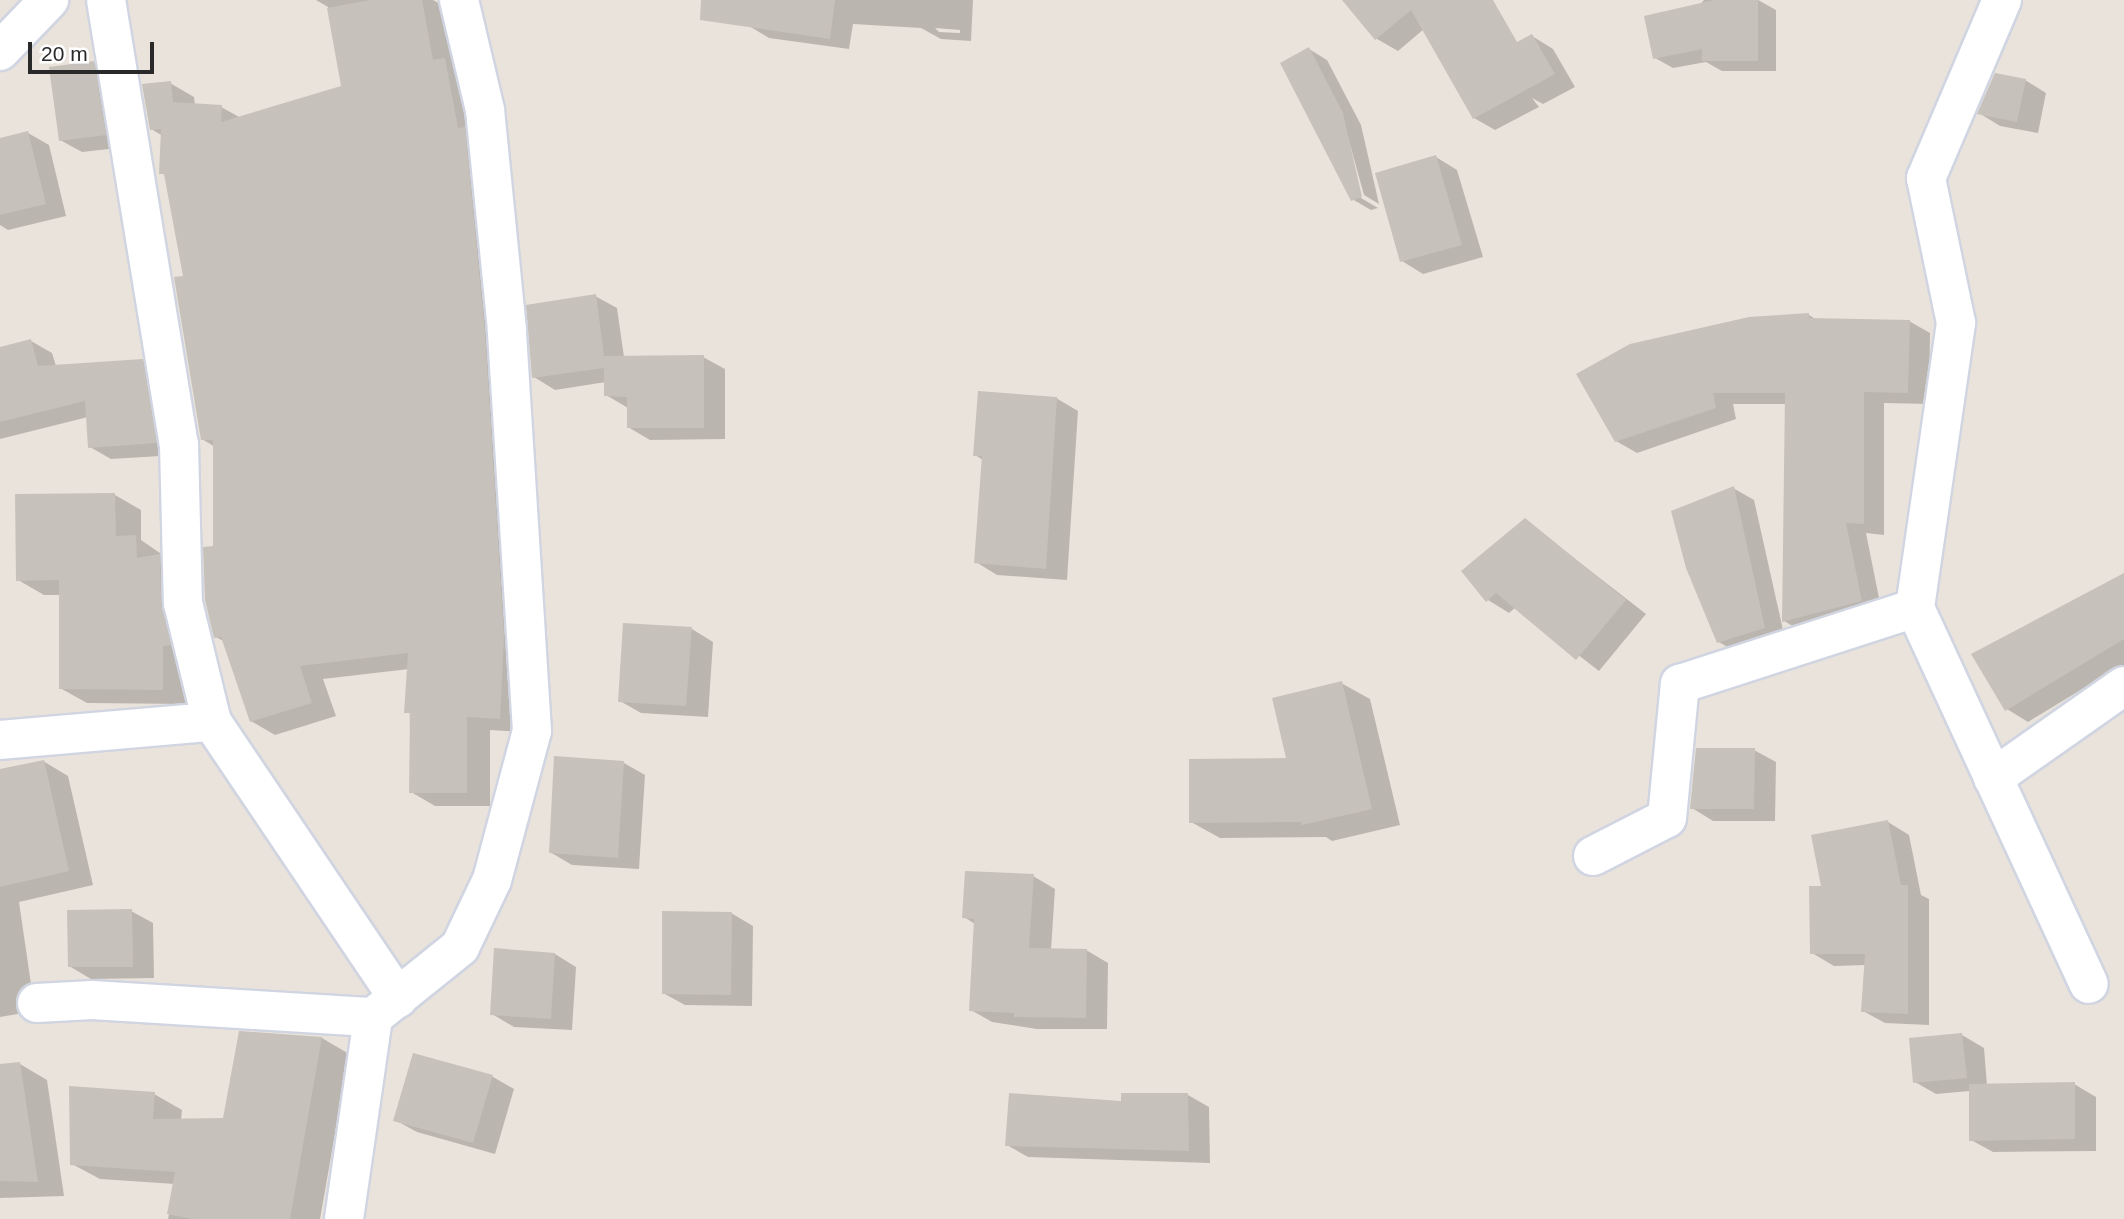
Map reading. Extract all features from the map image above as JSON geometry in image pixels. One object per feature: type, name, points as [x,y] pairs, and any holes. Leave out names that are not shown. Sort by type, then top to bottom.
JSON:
[{"type":"street","points":[[0,51],[49,0]]},
{"type":"street","points":[[106,0],[178,444],[183,603],[212,722],[386,1008]]},
{"type":"street","points":[[344,1219],[386,1008],[460,947],[492,880],[533,731],[507,330],[485,110],[459,0]]},
{"type":"street","points":[[2001,0],[1926,178],[1956,323],[1914,608],[2089,984]]},
{"type":"street","points":[[1593,856],[1667,818],[1680,684],[1914,608]]},
{"type":"street","points":[[1993,778],[2124,686]]},
{"type":"street","points":[[0,740],[212,722]]},
{"type":"street","points":[[37,1003],[92,1000],[386,1008]]},
{"type":"building","points":[[370,0],[422,0],[433,60],[445,58],[458,128],[465,127],[485,332],[504,637],[500,719],[467,717],[467,793],[409,793],[410,713],[404,713],[408,653],[300,666],[312,703],[250,722],[221,637],[214,638],[205,600],[203,547],[213,546],[213,440],[201,440],[174,277],[183,276],[164,174],[159,174],[161,129],[150,130],[142,84],[171,81],[173,102],[222,105],[221,122],[341,86],[327,8]]},
{"type":"building","points":[[701,0],[835,0],[830,39],[700,20]]},
{"type":"building","points":[[1342,0],[1493,0],[1517,42],[1532,34],[1555,74],[1473,119],[1411,10],[1375,40]]},
{"type":"building","points":[[1714,0],[1758,0],[1758,61],[1702,61],[1702,49],[1653,59],[1644,16]]},
{"type":"building","points":[[1309,47],[1343,113],[1362,197],[1351,201],[1280,63]]},
{"type":"building","points":[[94,61],[106,135],[59,141],[49,67]]},
{"type":"building","points":[[1995,73],[2026,79],[2017,122],[1977,114]]},
{"type":"building","points":[[28,131],[46,204],[0,215],[0,138]]},
{"type":"building","points":[[1436,155],[1462,245],[1400,262],[1375,173]]},
{"type":"building","points":[[596,294],[604,356],[704,355],[704,428],[627,428],[627,397],[604,396],[604,368],[532,378],[526,305]]},
{"type":"building","points":[[1809,313],[1809,318],[1910,320],[1908,393],[1864,392],[1864,524],[1846,523],[1862,601],[1782,622],[1785,393],[1713,393],[1716,408],[1615,442],[1576,374],[1630,344],[1749,317]]},
{"type":"building","points":[[31,339],[38,366],[143,359],[157,443],[88,448],[85,401],[0,422],[0,347]]},
{"type":"building","points":[[978,391],[1057,397],[1046,569],[974,563],[982,456],[973,456]]},
{"type":"building","points":[[1734,486],[1765,628],[1717,643],[1686,568],[1671,511]]},
{"type":"building","points":[[115,493],[116,536],[136,535],[137,558],[160,554],[161,604],[171,645],[163,646],[163,690],[59,689],[59,580],[16,581],[15,494]]},
{"type":"building","points":[[1525,518],[1626,600],[1576,660],[1496,593],[1486,602],[1461,571]]},
{"type":"building","points":[[2124,573],[2124,639],[2005,711],[1971,654]]},
{"type":"building","points":[[623,623],[692,627],[686,706],[618,702]]},
{"type":"building","points":[[1342,681],[1372,809],[1302,825],[1301,822],[1189,823],[1189,759],[1286,758],[1272,698]]},
{"type":"building","points":[[1696,748],[1755,748],[1754,809],[1690,809]]},
{"type":"building","points":[[554,756],[624,761],[618,858],[549,853]]},
{"type":"building","points":[[44,760],[69,871],[0,887],[0,769]]},
{"type":"building","points":[[1888,820],[1901,885],[1908,885],[1908,1014],[1861,1012],[1865,954],[1810,954],[1809,886],[1821,886],[1811,835]]},
{"type":"building","points":[[965,871],[1034,874],[1029,948],[1087,949],[1086,1018],[1014,1017],[1014,1013],[969,1011],[974,919],[962,918]]},
{"type":"building","points":[[132,909],[133,967],[68,967],[67,910]]},
{"type":"building","points":[[662,911],[732,912],[731,995],[662,994]]},
{"type":"building","points":[[494,948],[555,953],[551,1019],[490,1015]]},
{"type":"building","points":[[239,1031],[322,1037],[290,1219],[193,1219],[167,1214],[175,1172],[70,1165],[69,1086],[155,1092],[153,1119],[223,1118]]},
{"type":"building","points":[[1962,1033],[1967,1078],[1913,1083],[1909,1038]]},
{"type":"building","points":[[413,1053],[493,1075],[473,1143],[393,1121]]},
{"type":"building","points":[[20,1062],[38,1182],[0,1181],[0,1064]]},
{"type":"building","points":[[2075,1082],[2075,1139],[1969,1141],[1969,1084]]},
{"type":"building","points":[[1009,1093],[1121,1101],[1121,1093],[1188,1093],[1189,1151],[1005,1146]]}]
